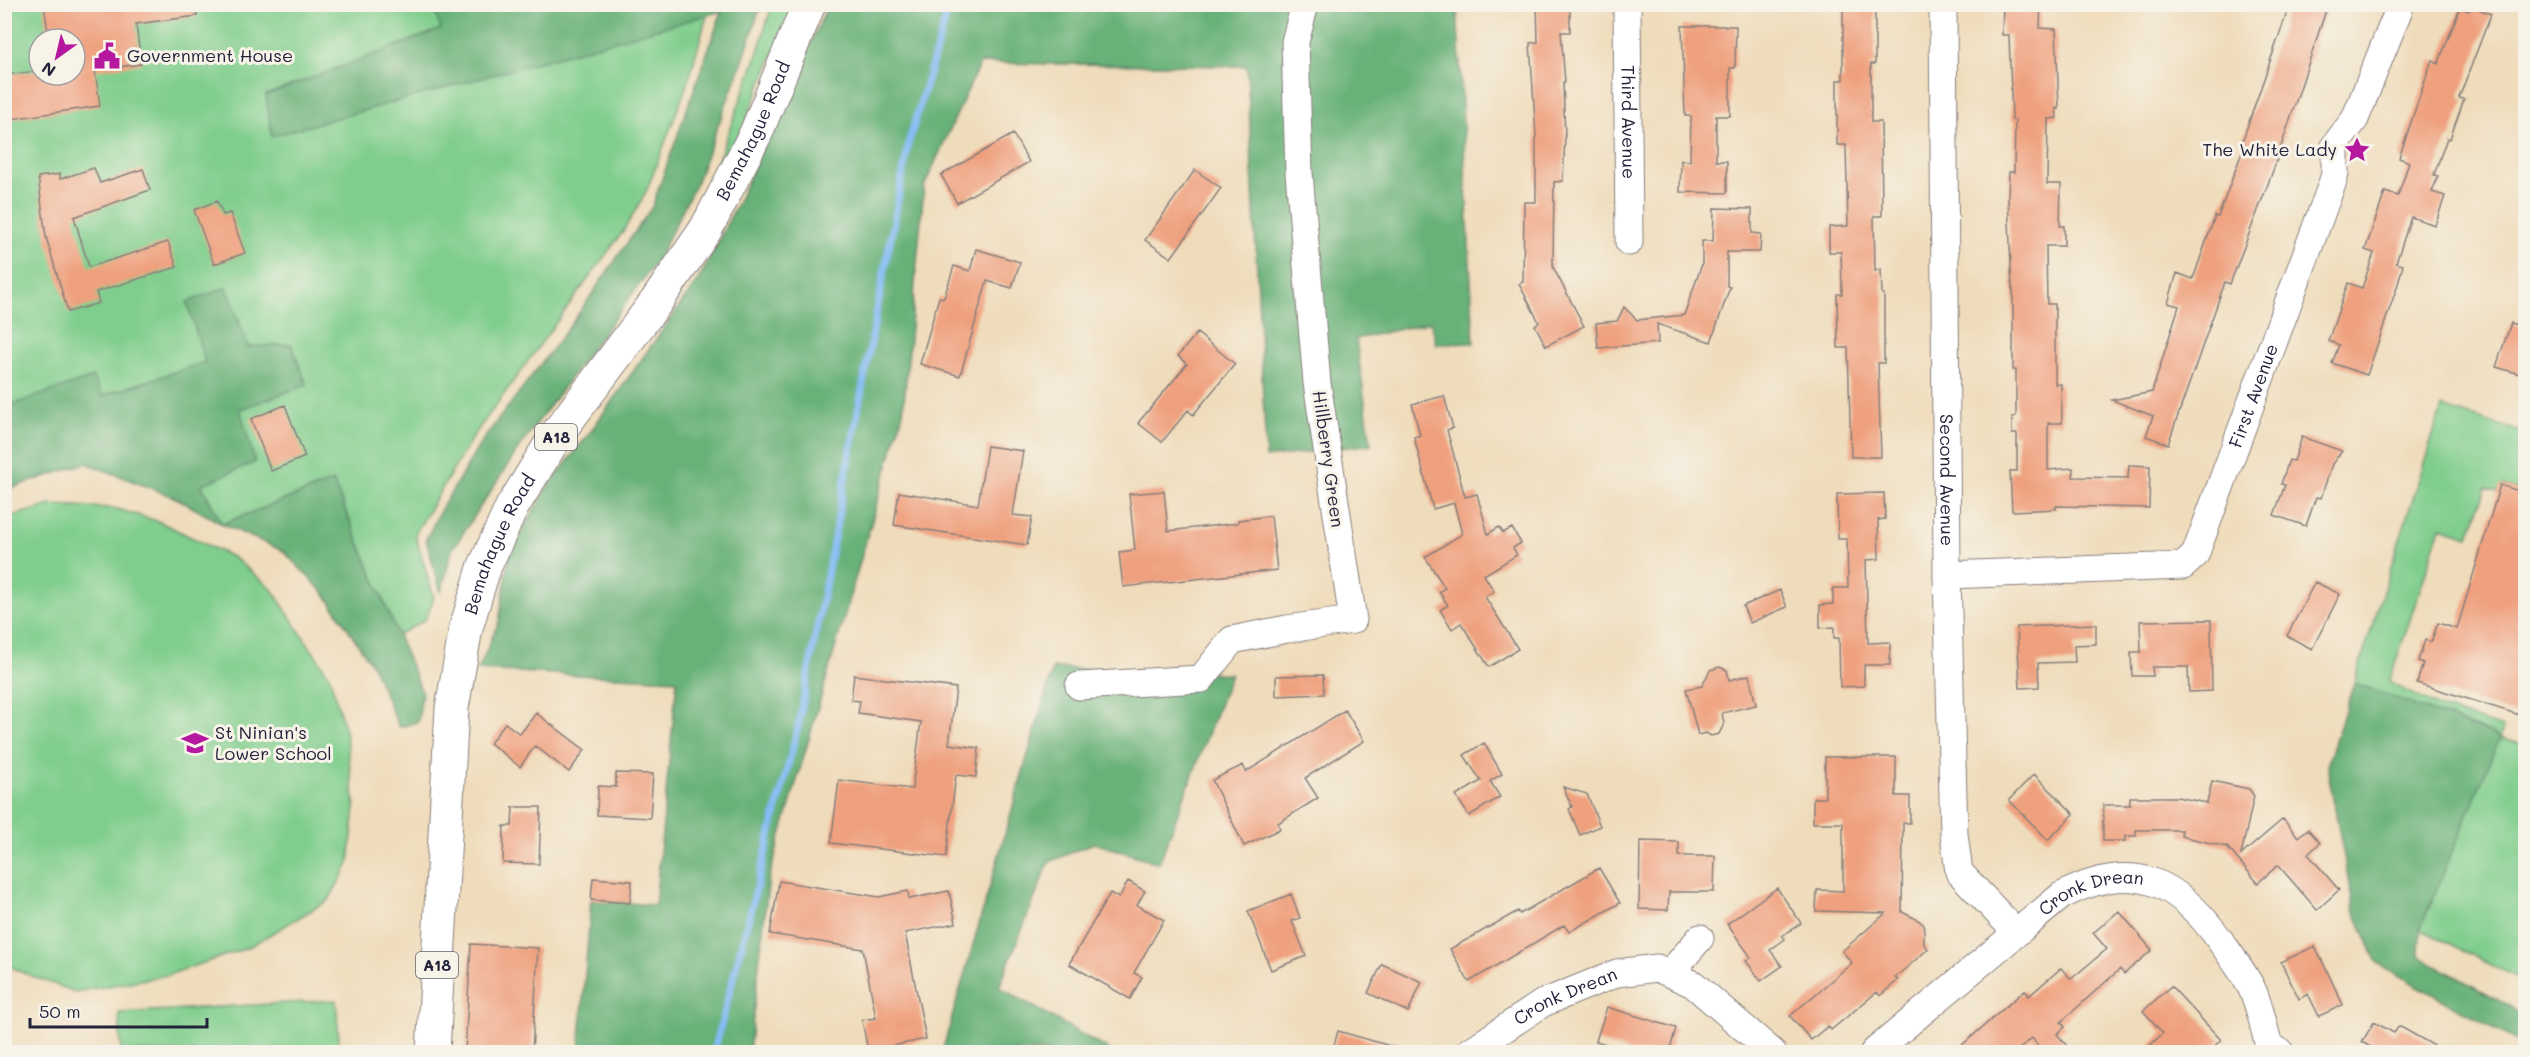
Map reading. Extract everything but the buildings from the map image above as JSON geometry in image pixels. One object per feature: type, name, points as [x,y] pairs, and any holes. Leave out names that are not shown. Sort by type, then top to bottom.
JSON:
[{"type":"highway","name":"Bemahague Road","points":[[433,1053],[452,708],[466,628],[484,568],[512,507],[557,434],[656,302],[706,229],[756,133],[809,4]]},
{"type":"street","name":"Hillberry Green","points":[[1079,686],[1201,679],[1232,640],[1287,629],[1353,620],[1317,383],[1299,173],[1295,42],[1305,4]]},
{"type":"street","name":"Third Avenue","points":[[1627,4],[1629,242]]},
{"type":"street","name":"Second Avenue","points":[[1943,4],[1947,575],[1956,859],[1959,872],[1967,882],[2016,932]]},
{"type":"street","name":"First Avenue","points":[[1947,575],[2183,566],[2195,555],[2332,184],[2335,173],[2335,145],[2355,119],[2401,4]]},
{"type":"street","name":"Cronk Drean","points":[[1874,1053],[2061,896],[2082,885],[2105,879],[2133,878],[2163,886],[2190,903],[2206,920],[2253,990],[2271,1051]]},
{"type":"street","points":[[1671,972],[1700,938]]},
{"type":"street","name":"Cronk Drean","points":[[1469,1053],[1543,1003],[1617,973],[1657,968],[1671,972],[1693,984],[1772,1053]]},
{"type":"green space","name":"Government House","points":[[4,5],[710,5],[688,82],[647,190],[624,230],[472,438],[415,534],[434,598],[425,620],[398,635],[333,481],[222,524],[174,433],[5,490]]},
{"type":"green space","points":[[432,5],[761,5],[697,181],[658,259],[521,445],[452,550],[441,592],[426,539],[441,509],[482,441],[572,323],[652,207],[722,11],[272,136],[266,95],[441,29]]},
{"type":"green space","points":[[772,5],[794,5],[727,166],[703,200],[755,61]]},
{"type":"green space","points":[[828,5],[1457,5],[1474,343],[1436,344],[1431,322],[1356,339],[1371,444],[1266,458],[1247,66],[980,63],[924,187],[903,413],[769,877],[749,1052],[579,1052],[591,900],[655,905],[677,680],[478,670],[499,622],[509,555],[546,489],[588,435],[700,277],[738,202]]},
{"type":"green space","points":[[227,287],[248,347],[291,344],[307,385],[240,409],[255,462],[201,485],[222,524],[176,498],[86,463],[5,490],[5,407],[93,377],[102,396],[205,362],[187,302]]},
{"type":"green space","points":[[2442,407],[2525,433],[2525,493],[2501,485],[2498,492],[2486,488],[2469,536],[2441,527],[2389,682],[2436,706],[2503,728],[2500,738],[2525,745],[2525,982],[2420,929],[2499,738],[2354,683]]},
{"type":"green space","points":[[333,481],[422,692],[418,722],[399,727],[372,665],[325,594],[283,551],[222,524]]},
{"type":"green space","name":"St Ninian's Lower School","points":[[51,505],[114,508],[160,522],[234,558],[271,588],[330,677],[346,735],[355,807],[349,864],[329,900],[247,948],[168,975],[75,992],[21,972],[4,963],[5,518]]},
{"type":"green space","points":[[1053,668],[1231,674],[1159,863],[1094,843],[1049,862],[999,987],[1113,1052],[942,1052]]},
{"type":"green space","points":[[2354,683],[2500,737],[2420,929],[2419,956],[2525,1015],[2525,1046],[2377,963],[2354,910],[2327,766]]},
{"type":"green space","points":[[336,1000],[340,1052],[121,1052],[119,1013]]},
{"type":"waterway","points":[[714,1052],[799,723],[909,141],[950,4]]},
{"type":"place","name":"Government House","points":[[107,56]]},
{"type":"place","name":"The White Lady","points":[[2357,150]]},
{"type":"place","name":"St Ninian's Lower School","points":[[195,743]]}]
